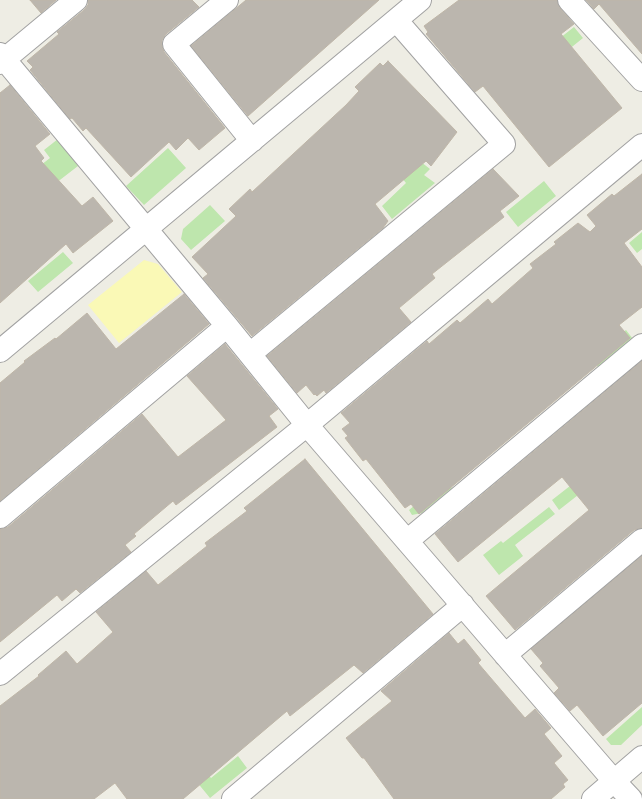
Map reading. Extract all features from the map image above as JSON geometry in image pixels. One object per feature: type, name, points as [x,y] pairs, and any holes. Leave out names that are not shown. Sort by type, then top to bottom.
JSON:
[{"type":"street","points":[[76,0],[2,58],[146,228],[307,424],[631,799]]},
{"type":"street","points":[[227,0],[174,44],[252,141]]},
{"type":"street","points":[[0,351],[420,0]]},
{"type":"street","points":[[570,0],[642,80]]},
{"type":"street","points":[[250,354],[504,144],[396,20]]},
{"type":"street","points":[[0,674],[307,424],[640,149]]},
{"type":"street","points":[[0,517],[227,326]]},
{"type":"street","points":[[407,541],[642,345]]},
{"type":"street","points":[[505,655],[642,540]]},
{"type":"street","points":[[233,799],[463,605]]},
{"type":"street","points":[[593,799],[642,757]]},
{"type":"green space","points":[[574,27],[583,38],[542,71],[532,60]]},
{"type":"green space","points":[[58,139],[78,166],[56,183],[41,165],[50,158],[44,150]]},
{"type":"green space","points":[[398,144],[430,169],[424,175],[435,183],[392,219],[382,206],[406,183],[374,145]]},
{"type":"green space","points":[[168,148],[186,168],[144,205],[126,186]]},
{"type":"green space","points":[[544,181],[556,196],[518,227],[506,212]]},
{"type":"green space","points":[[210,205],[225,221],[191,250],[181,239],[183,229]]},
{"type":"green space","points":[[642,232],[642,249],[637,253],[629,243]]},
{"type":"green space","points":[[63,252],[73,263],[38,292],[28,281]]},
{"type":"green space","points":[[626,330],[633,339],[598,367],[590,356],[597,353]]},
{"type":"green space","points":[[593,468],[601,477],[559,510],[552,500]]},
{"type":"green space","points":[[445,480],[452,488],[422,513],[412,515],[409,510]]},
{"type":"green space","points":[[549,507],[555,514],[515,545],[523,556],[499,575],[483,555],[501,541],[503,543]]},
{"type":"green space","points":[[642,707],[642,725],[621,745],[611,745],[606,739]]},
{"type":"green space","points":[[180,739],[211,778],[238,756],[247,768],[210,798],[169,748]]},
{"type":"sand","points":[[144,260],[158,264],[182,292],[119,343],[88,305]]},
{"type":"building","points":[[30,0],[56,0],[41,13]]},
{"type":"building","points":[[88,0],[192,0],[199,7],[166,34],[162,40],[162,46],[164,52],[225,128],[199,150],[188,138],[176,150],[169,142],[131,177],[86,128],[83,131],[72,118],[70,119],[30,70],[33,67],[27,61],[59,34],[57,32],[84,10],[88,5]]},
{"type":"building","points":[[246,0],[379,0],[248,116],[191,46]]},
{"type":"building","points":[[459,0],[557,0],[560,8],[574,24],[561,34],[622,108],[549,167],[483,86],[475,92],[426,34],[428,32],[424,26]]},
{"type":"building","points":[[586,0],[642,0],[642,54],[599,4],[594,9]]},
{"type":"building","points":[[388,61],[457,132],[431,166],[426,161],[375,204],[388,221],[383,228],[252,336],[203,278],[208,274],[192,257],[236,216],[229,209],[250,189],[252,192],[346,105],[359,91],[355,87],[380,63],[383,66]]},
{"type":"building","points":[[10,85],[50,134],[35,146],[44,158],[41,161],[82,206],[93,197],[113,221],[73,253],[66,244],[0,303],[0,93]]},
{"type":"building","points":[[493,169],[519,196],[500,211],[504,217],[432,274],[435,278],[399,308],[411,322],[326,393],[324,390],[317,396],[315,394],[314,395],[306,385],[297,393],[267,356]]},
{"type":"building","points":[[642,174],[642,229],[624,243],[642,267],[642,307],[619,325],[630,338],[419,514],[411,504],[405,508],[366,459],[363,461],[345,438],[348,436],[342,429],[350,423],[341,413],[427,341],[429,344],[457,320],[460,323],[488,299],[492,304],[533,268],[530,264],[556,244],[554,242],[578,223],[590,232],[596,226],[587,215],[612,194],[614,196]]},
{"type":"building","points":[[184,294],[209,324],[0,501],[0,383],[25,362],[24,361],[55,338],[56,339],[87,313],[116,349]]},
{"type":"building","points":[[225,344],[278,409],[269,416],[277,427],[176,505],[173,501],[134,534],[136,536],[125,545],[131,552],[80,593],[76,589],[62,601],[57,595],[0,642],[0,529],[8,527],[142,414],[178,457],[226,420],[187,376]]},
{"type":"building","points":[[642,361],[642,528],[634,530],[515,630],[486,596],[589,510],[562,477],[458,562],[435,534]]},
{"type":"building","points":[[305,459],[433,614],[363,673],[354,665],[290,716],[287,711],[183,799],[127,799],[115,783],[94,799],[0,799],[0,706],[39,676],[38,675],[66,651],[77,664],[113,632],[96,612],[146,571],[158,585],[207,546],[205,543],[247,511],[244,508]]},
{"type":"building","points":[[642,556],[642,703],[603,736],[577,705],[570,711],[554,693],[559,688],[540,666],[543,663],[531,649]]},
{"type":"building","points":[[449,633],[458,644],[464,639],[481,660],[478,663],[525,718],[535,709],[551,728],[544,734],[562,756],[554,763],[568,780],[563,784],[565,787],[551,799],[394,799],[364,758],[362,758],[346,738],[392,701],[381,691]]}]
